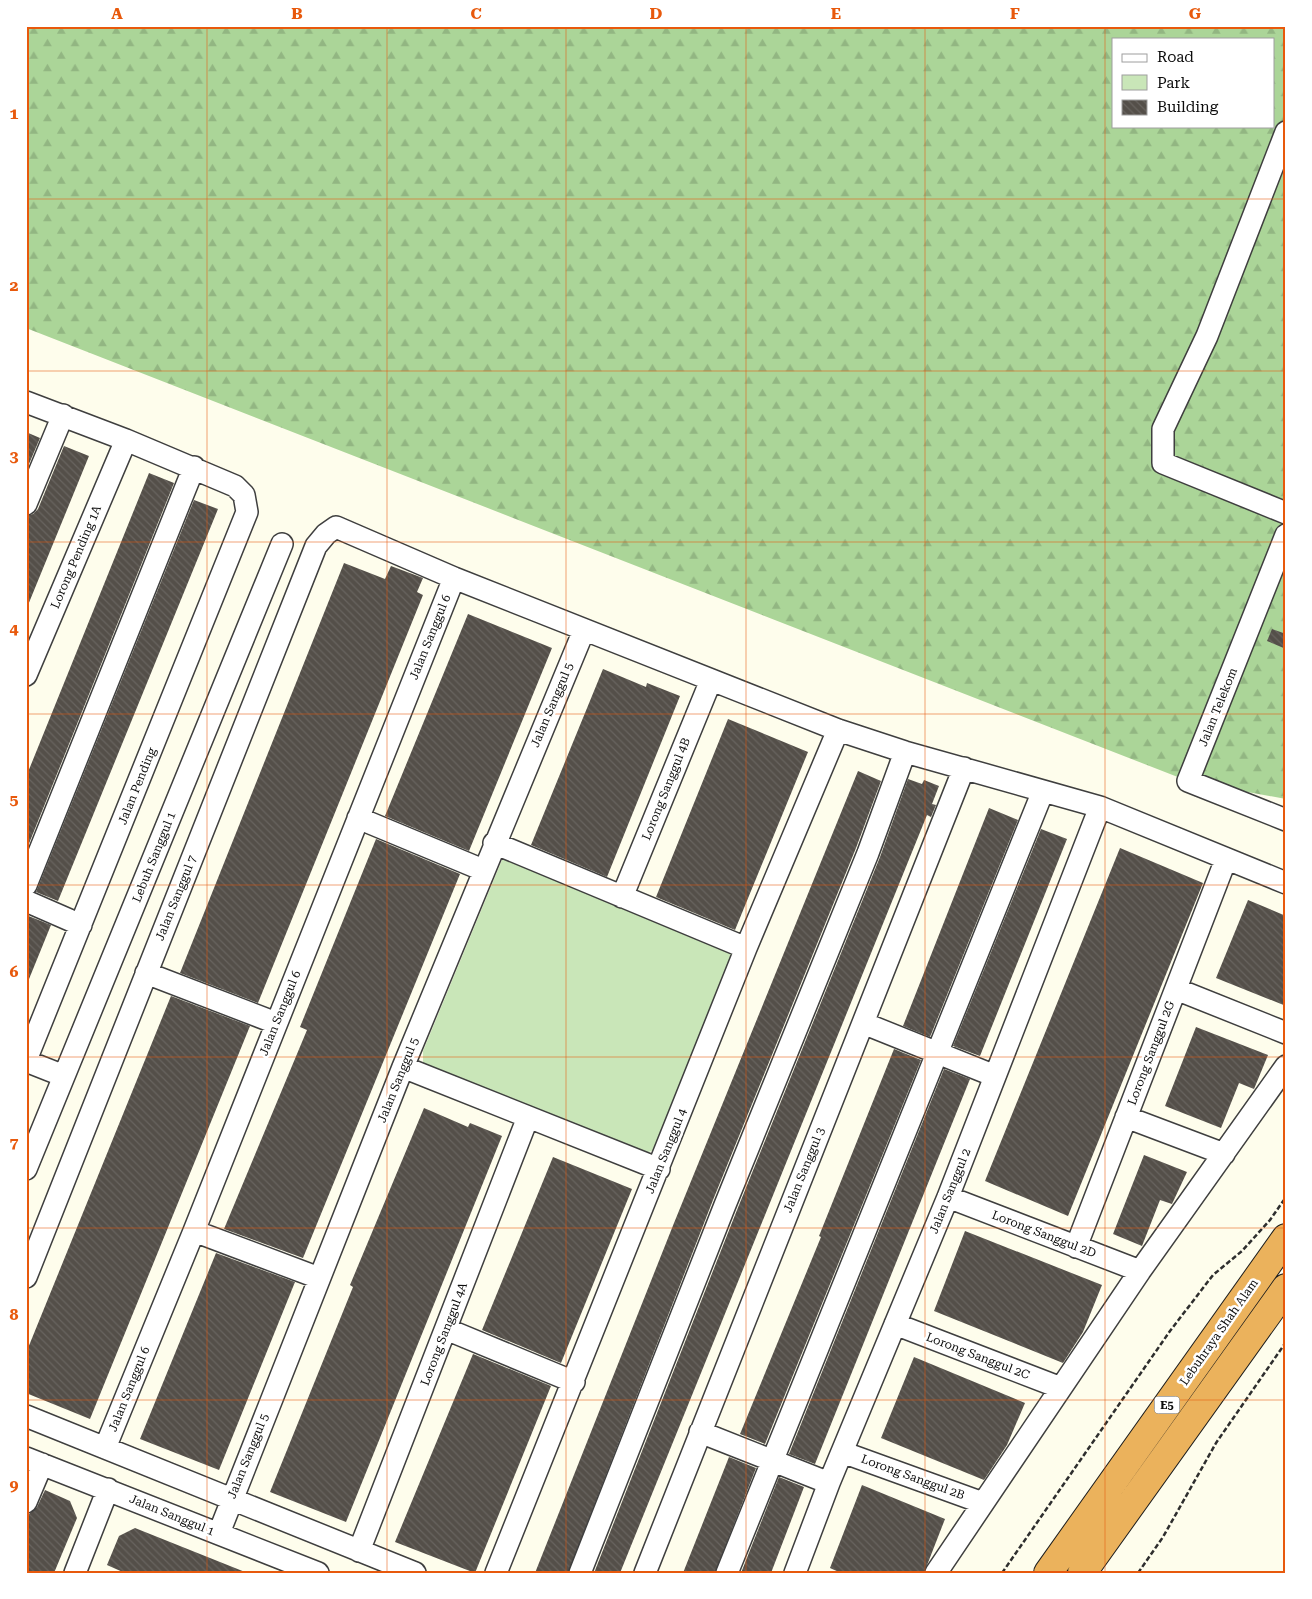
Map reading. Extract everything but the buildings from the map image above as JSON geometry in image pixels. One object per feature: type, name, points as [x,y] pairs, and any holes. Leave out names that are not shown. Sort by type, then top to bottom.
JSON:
[{"type":"highway","name":"Lebuhraya Shah Alam","points":[[1048,1573],[1286,1238]]},
{"type":"highway","name":"E5","points":[[1082,1573],[1286,1288]]},
{"type":"highway","points":[[1028,1573],[1050,1544],[1132,1454]]},
{"type":"street","points":[[1286,132],[1207,336],[1163,429],[1163,463],[1286,513]]},
{"type":"street","points":[[26,402],[194,468],[26,885]]},
{"type":"street","points":[[26,504],[63,415]]},
{"type":"street","name":"Lorong Pending 1A","points":[[28,663],[126,440]]},
{"type":"street","name":"Jalan Pending","points":[[26,1060],[247,512],[244,495],[235,486],[194,468]]},
{"type":"street","name":"Jalan Sanggul 7","points":[[26,1277],[316,546],[326,534],[336,528],[454,578]]},
{"type":"street","name":"Jalan Telekom","points":[[1286,535],[1188,781],[1286,820]]},
{"type":"street","name":"Lebuh Sanggul 1","points":[[26,1169],[282,544]]},
{"type":"street","points":[[454,578],[838,730],[905,752],[1100,806],[1226,860],[1286,883]]},
{"type":"street","name":"Jalan Sanggul 6","points":[[105,1448],[194,1231],[454,578]]},
{"type":"street","name":"Jalan Sanggul 5","points":[[219,1533],[230,1499],[403,1067],[494,843],[584,630]]},
{"type":"street","name":"Lorong Sanggul 4B","points":[[622,897],[711,680]]},
{"type":"street","name":"Jalan Sanggul 4","points":[[496,1573],[746,948],[838,730]]},
{"type":"street","points":[[580,1573],[721,1214],[868,853],[905,752]]},
{"type":"street","name":"Jalan Sanggul 3","points":[[645,1573],[964,768]]},
{"type":"street","points":[[727,1573],[771,1460],[1043,791]]},
{"type":"street","name":"Jalan Sanggul 2","points":[[795,1573],[829,1483],[948,1197],[1100,806]]},
{"type":"street","points":[[358,818],[483,870]]},
{"type":"street","points":[[494,843],[746,948]]},
{"type":"street","name":"Lorong Sanggul 2G","points":[[1076,1247],[1226,860]]},
{"type":"street","points":[[26,901],[81,924]]},
{"type":"street","points":[[146,974],[276,1023]]},
{"type":"street","points":[[1176,989],[1286,1033]]},
{"type":"street","points":[[863,1023],[995,1076]]},
{"type":"street","points":[[26,1060],[64,1076]]},
{"type":"street","points":[[936,1573],[1140,1271],[1286,1066]]},
{"type":"street","points":[[403,1067],[659,1169]]},
{"type":"street","name":"Lorong Sanggul 4A","points":[[359,1550],[528,1117]]},
{"type":"street","points":[[1126,1117],[1224,1154]]},
{"type":"street","name":"Lorong Sanggul 2D","points":[[948,1197],[1140,1271]]},
{"type":"street","points":[[194,1231],[319,1278]]},
{"type":"street","name":"Lorong Sanggul 2C","points":[[896,1324],[1060,1388]]},
{"type":"street","points":[[446,1329],[574,1382]]},
{"type":"street","points":[[26,1416],[414,1573]]},
{"type":"street","points":[[700,1432],[829,1483]]},
{"type":"street","name":"Lorong Sanggul 2B","points":[[842,1452],[983,1503]]},
{"type":"street","points":[[26,1502],[34,1461]]},
{"type":"street","name":"Jalan Sanggul 1","points":[[34,1461],[318,1573]]},
{"type":"street","points":[[75,1573],[108,1489]]},
{"type":"path","points":[[1002,1573],[1176,1324],[1213,1275],[1242,1251],[1270,1220],[1286,1197]]},
{"type":"path","points":[[1138,1573],[1163,1537],[1216,1443],[1286,1342]]},
{"type":"green space","points":[[26,26],[1286,26],[1286,799],[1188,781],[26,328]]},
{"type":"green space","points":[[504,855],[736,950],[654,1150],[646,1153],[431,1071],[423,1062],[423,1051]]}]
